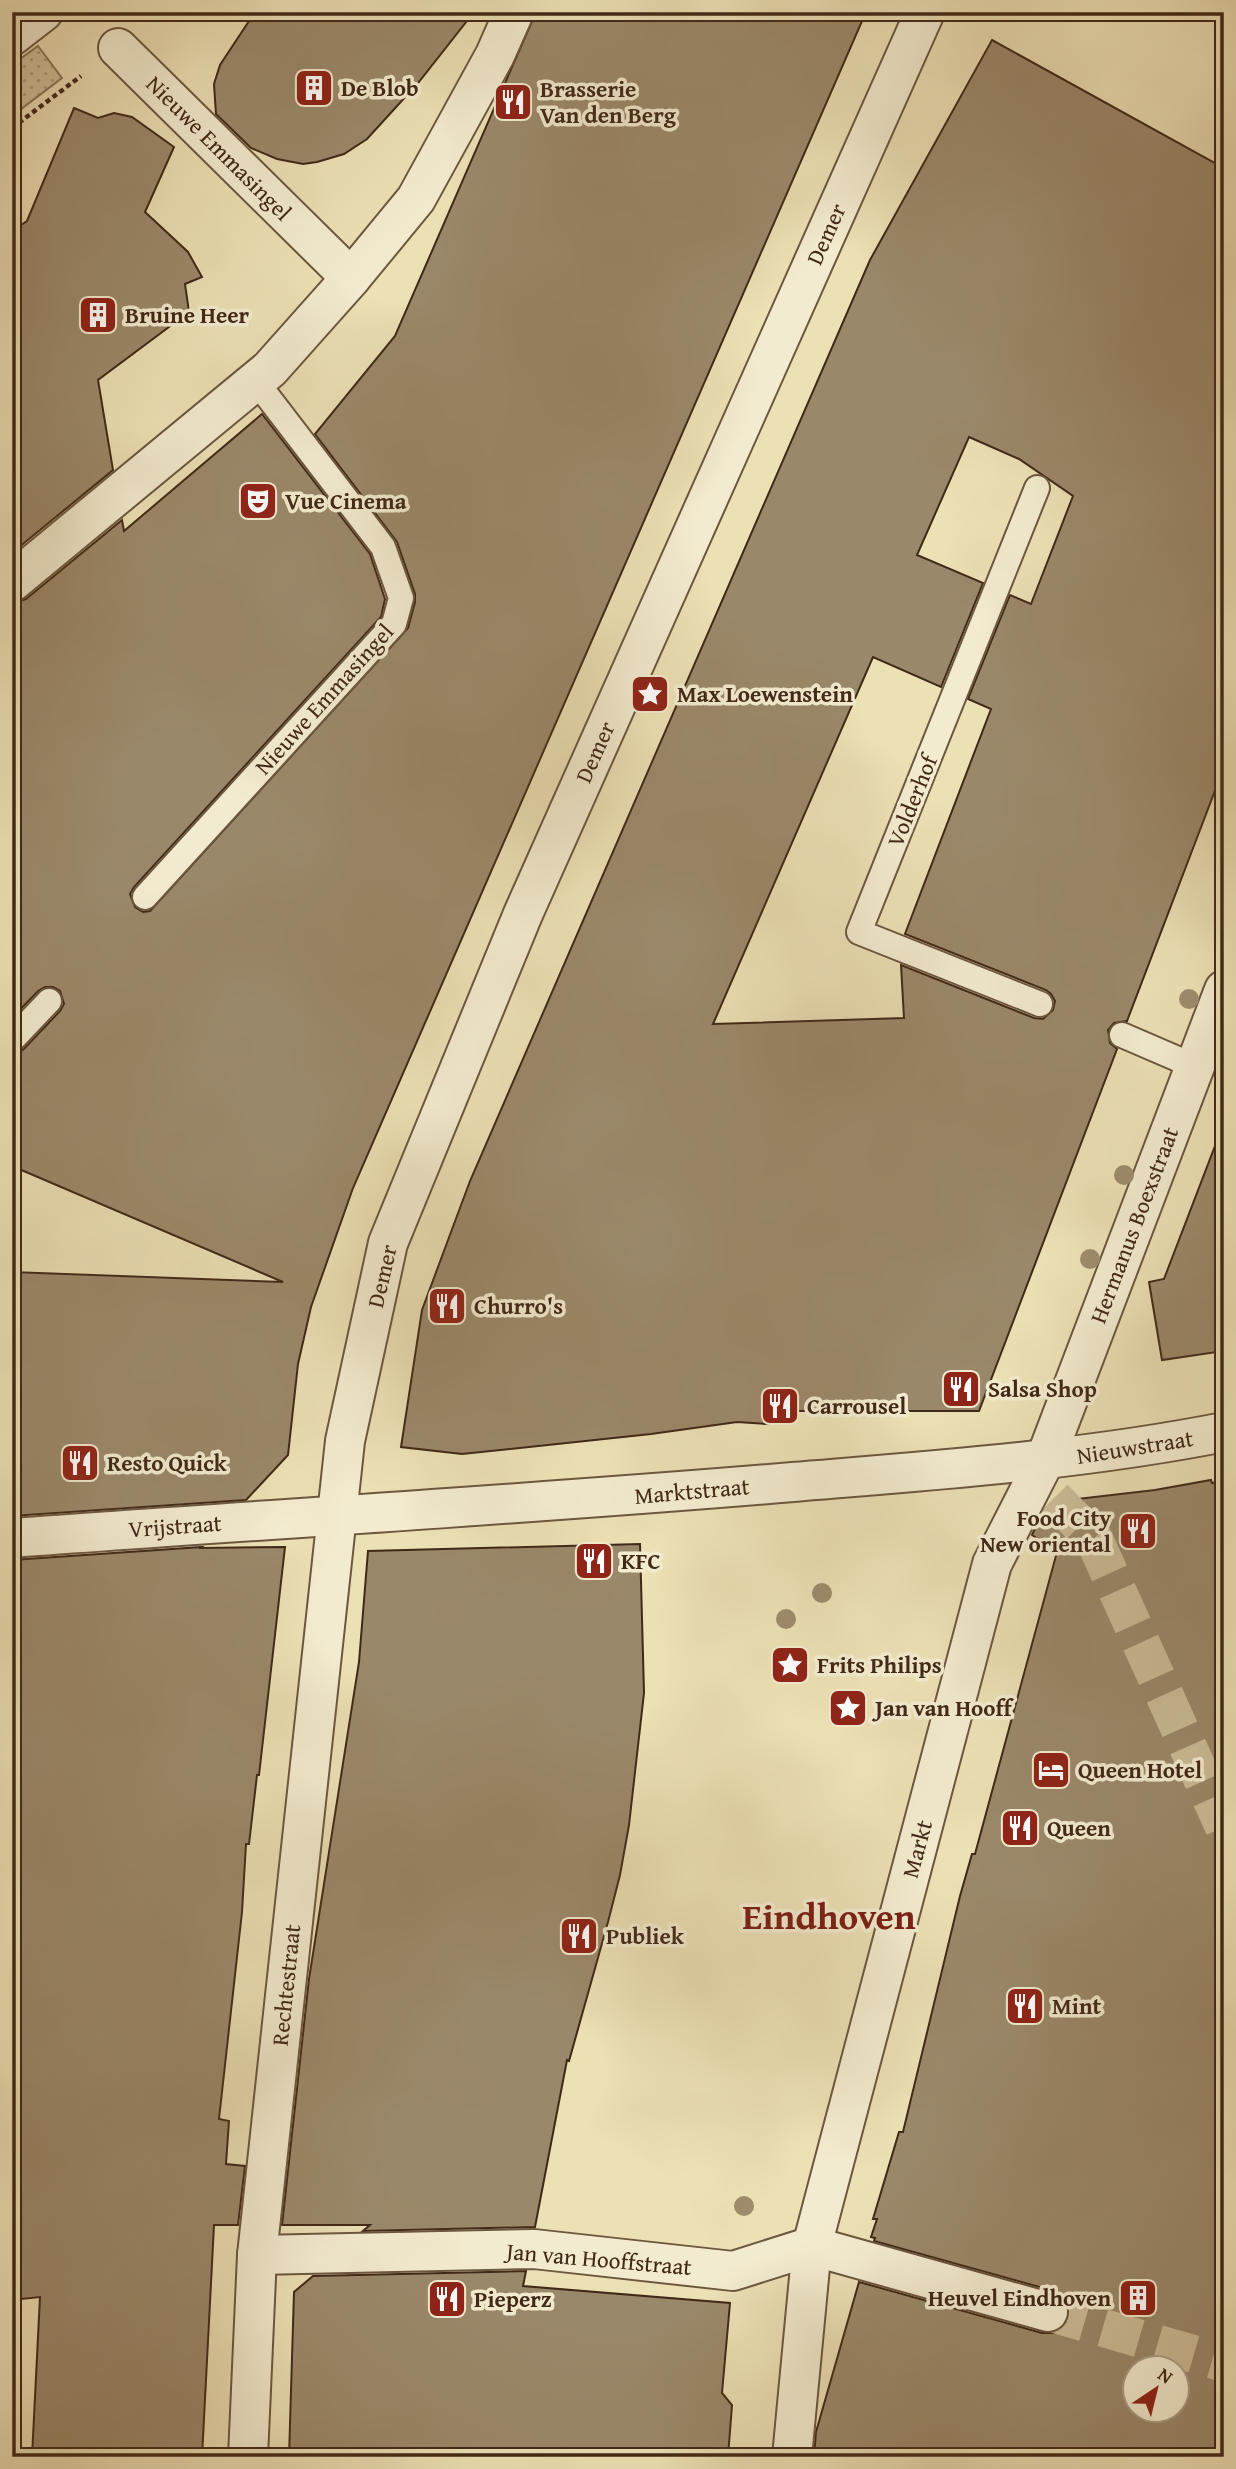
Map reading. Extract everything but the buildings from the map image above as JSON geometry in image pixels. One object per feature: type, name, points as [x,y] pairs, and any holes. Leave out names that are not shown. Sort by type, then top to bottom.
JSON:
[{"type":"street","points":[[12,36],[43,12]]},
{"type":"street","points":[[12,582],[270,369],[351,278],[416,199],[495,55],[514,12]]},
{"type":"street","name":"Demer","points":[[337,1514],[345,1441],[388,1243],[523,914],[925,12]]},
{"type":"street","name":"Nieuwe Emmasingel","points":[[118,48],[351,278]]},
{"type":"street","name":"Hermanus Boexstraat","points":[[1045,1461],[1224,990]]},
{"type":"street","name":"Nieuwstraat","points":[[1045,1461],[1224,1432]]},
{"type":"street","points":[[1045,1461],[1049,1494],[1054,1498]]},
{"type":"street","name":"Marktstraat","points":[[337,1514],[646,1495],[1045,1461]]},
{"type":"street","name":"Markt","points":[[792,2457],[812,2246],[992,1564],[1045,1461]]},
{"type":"street","name":"Vrijstraat","points":[[12,1538],[337,1514]]},
{"type":"street","name":"Rechtestraat","points":[[248,2457],[257,2255],[337,1514]]},
{"type":"street","points":[[812,2246],[1048,2312]]},
{"type":"street","name":"Jan van Hooffstraat","points":[[257,2255],[534,2249],[733,2271],[812,2246]]},
{"type":"lane","name":"Nieuwe Emmasingel","points":[[145,897],[394,624],[401,598],[383,547],[256,380]]},
{"type":"lane","name":"Volderhof","points":[[1037,488],[859,932],[1040,1004]]},
{"type":"lane","points":[[12,1040],[49,1001]]},
{"type":"lane","points":[[1122,1035],[1194,1066]]},
{"type":"shaded area","points":[[38,46],[62,78],[12,116],[12,65]]},
{"type":"tunnel","points":[[1054,1498],[1094,1539],[1224,1827]]},
{"type":"tunnel","points":[[1048,2312],[1224,2363]]},
{"type":"place","name":"De Blob","points":[[314,88]]},
{"type":"place","name":"Brasserie Van den Berg","points":[[513,102]]},
{"type":"place","name":"Bruine Heer","points":[[98,315]]},
{"type":"place","name":"Vue Cinema","points":[[258,501]]},
{"type":"place","name":"Max Loewenstein","points":[[650,694]]},
{"type":"place","name":"Churro's","points":[[447,1306]]},
{"type":"place","name":"Salsa Shop","points":[[961,1389]]},
{"type":"place","name":"Carrousel","points":[[780,1406]]},
{"type":"place","name":"Resto Quick","points":[[80,1463]]},
{"type":"place","name":"Food City New oriental","points":[[1138,1531]]},
{"type":"place","name":"KFC","points":[[594,1561]]},
{"type":"place","name":"Frits Philips","points":[[790,1665]]},
{"type":"place","name":"Jan van Hooff","points":[[848,1708]]},
{"type":"place","name":"Queen Hotel","points":[[1051,1770]]},
{"type":"place","name":"Queen","points":[[1020,1828]]},
{"type":"place","name":"Publiek","points":[[579,1936]]},
{"type":"place","name":"Mint","points":[[1025,2006]]},
{"type":"place","name":"Heuvel Eindhoven","points":[[1138,2298]]},
{"type":"place","name":"Pieperz","points":[[447,2299]]},
{"type":"district","name":"Eindhoven","points":[[829,1916]]}]
